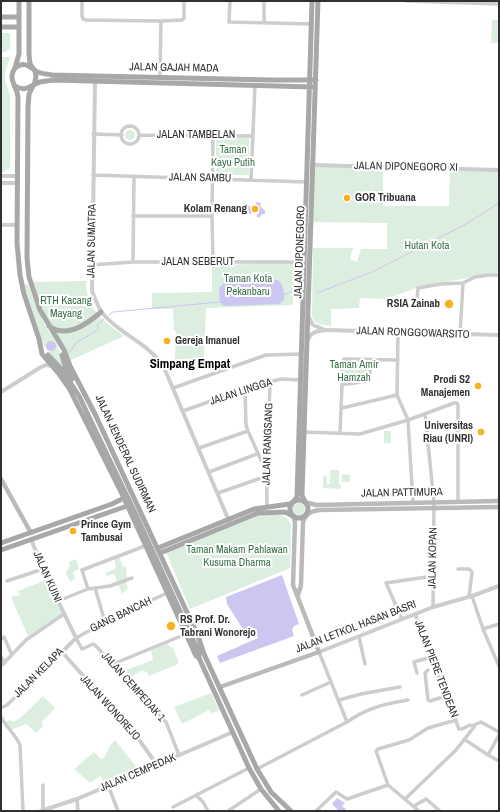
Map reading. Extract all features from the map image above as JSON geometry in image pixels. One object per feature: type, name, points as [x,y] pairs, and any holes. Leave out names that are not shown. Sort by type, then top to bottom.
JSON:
[{"type":"main road","points":[[19,1],[19,54],[11,76],[18,97],[18,264],[20,280],[41,346],[42,354]]},
{"type":"main road","points":[[14,85],[20,89],[28,88],[34,84],[36,76],[30,64],[28,54],[29,1]]},
{"type":"main road","name":"JALAN DIPONEGORO","points":[[294,501],[297,495],[304,262],[313,165],[313,87],[310,79],[312,1]]},
{"type":"main road","name":"JALAN DIPONEGORO","points":[[305,502],[302,495],[308,340],[308,209],[306,182],[313,87],[316,80],[318,1]]},
{"type":"main road","points":[[1,17],[19,17]]},
{"type":"main road","points":[[7,17],[7,27]]},
{"type":"main road","points":[[1,27],[19,27]]},
{"type":"main road","points":[[13,70],[24,64],[33,68]]},
{"type":"main road","name":"JALAN GAJAH MADA","points":[[33,68],[40,73],[52,75],[114,79],[255,82],[313,87]]},
{"type":"main road","name":"JALAN GAJAH MADA","points":[[34,84],[45,81],[95,81],[114,79]]},
{"type":"main road","name":"JALAN GAJAH MADA","points":[[255,82],[316,80]]},
{"type":"main road","name":"JALAN JENDERAL SUDIRMAN","points":[[34,84],[30,94],[28,107],[27,258],[29,277],[36,300],[48,326],[64,350],[71,370],[84,392],[111,447],[132,498],[137,502],[257,769],[271,792],[291,811]]},
{"type":"main road","points":[[48,326],[60,331],[71,331],[90,321],[101,312]]},
{"type":"main road","points":[[58,339],[65,370]]},
{"type":"main road","points":[[41,346],[65,370],[84,398],[158,553],[199,653],[199,658],[249,768],[261,789],[279,811]]},
{"type":"main road","name":"JALAN JENDERAL SUDIRMAN","points":[[42,354],[66,384],[124,498],[167,593],[190,634]]},
{"type":"main road","points":[[299,395],[306,395]]},
{"type":"main road","points":[[101,451],[111,467],[115,468],[117,464],[111,447]]},
{"type":"main road","points":[[1,480],[31,533]]},
{"type":"main road","points":[[1,543],[112,504],[124,498],[132,498]]},
{"type":"main road","points":[[1,550],[127,506],[132,498]]},
{"type":"main road","points":[[158,574],[158,569],[145,540],[147,535],[151,536],[159,550],[230,521],[254,509],[286,505],[300,500],[305,502],[308,508],[303,524],[301,586],[298,595]]},
{"type":"main road","points":[[294,501],[290,508],[295,522],[294,585],[319,652]]},
{"type":"main road","name":"JALAN PATTIMURA","points":[[305,502],[316,505],[499,501]]},
{"type":"main road","name":"JALAN PATTIMURA","points":[[306,515],[312,511],[320,510],[499,507]]},
{"type":"main road","points":[[230,521],[261,512],[285,512],[300,518],[306,515]]},
{"type":"main road","points":[[190,634],[204,654]]},
{"type":"main road","name":"JALAN LETKOL HASAN BASRI","points":[[220,688],[319,652]]},
{"type":"street","points":[[82,1],[82,16],[83,19],[86,20],[161,21],[179,21],[184,18],[184,1]]},
{"type":"street","points":[[230,1],[230,22],[311,24]]},
{"type":"street","points":[[264,1],[264,22]]},
{"type":"street","points":[[407,1],[499,4]]},
{"type":"street","points":[[160,80],[161,21]]},
{"type":"street","name":"JALAN SUMATRA","points":[[95,81],[93,134],[92,291],[101,312],[118,328],[146,347],[159,360],[173,388],[230,521]]},
{"type":"street","points":[[250,180],[255,82]]},
{"type":"street","name":"JALAN TAMBELAN","points":[[129,126],[137,129],[139,135],[135,142],[130,144],[123,140],[122,135],[124,129],[129,126]]},
{"type":"street","name":"JALAN TAMBELAN","points":[[93,134],[122,135]]},
{"type":"street","name":"JALAN TAMBELAN","points":[[139,135],[252,136]]},
{"type":"street","points":[[213,136],[213,262]]},
{"type":"street","name":"JALAN DIPONEGORO XI","points":[[313,165],[499,170]]},
{"type":"street","name":"JALAN SAMBU","points":[[93,175],[306,182]]},
{"type":"street","points":[[1,176],[18,176]]},
{"type":"street","points":[[133,262],[134,177]]},
{"type":"street","points":[[1,183],[18,183]]},
{"type":"street","points":[[133,216],[212,216]]},
{"type":"street","points":[[1,225],[17,225]]},
{"type":"street","name":"JALAN SEBERUT","points":[[92,265],[133,262],[304,262]]},
{"type":"street","points":[[417,298],[418,288],[441,284],[463,283],[475,277],[499,275]]},
{"type":"street","points":[[460,334],[463,283]]},
{"type":"street","name":"JALAN RONGGOWARSITO","points":[[308,317],[313,325],[320,329],[327,330],[499,335]]},
{"type":"street","name":"JALAN RONGGOWARSITO","points":[[308,340],[310,335],[314,332],[327,330]]},
{"type":"street","points":[[398,333],[397,395],[408,420],[413,503]]},
{"type":"street","points":[[30,373],[41,363],[42,354]]},
{"type":"street","points":[[173,388],[266,355],[301,354]]},
{"type":"street","points":[[340,433],[343,384],[342,361],[344,359],[398,360]]},
{"type":"street","points":[[343,384],[349,384],[366,379],[369,376],[372,360]]},
{"type":"street","points":[[1,392],[43,366],[53,366]]},
{"type":"street","name":"JALAN LINGGA","points":[[182,411],[270,382],[281,380],[300,380]]},
{"type":"street","name":"JALAN RANGSANG","points":[[267,507],[270,382]]},
{"type":"street","points":[[218,493],[267,474],[257,454],[246,425],[245,389]]},
{"type":"street","points":[[342,408],[397,395]]},
{"type":"street","points":[[304,432],[360,434],[408,420],[457,403],[458,502]]},
{"type":"street","name":"JALAN KOPAN","points":[[425,414],[434,502],[433,607]]},
{"type":"street","points":[[199,448],[248,431]]},
{"type":"street","points":[[209,472],[257,454]]},
{"type":"street","name":"JALAN KUINI","points":[[31,540],[76,638]]},
{"type":"street","points":[[88,589],[82,570],[145,546]]},
{"type":"street","points":[[8,581],[43,569]]},
{"type":"street","points":[[458,569],[469,569],[472,572],[471,597],[499,666]]},
{"type":"street","points":[[402,619],[386,583],[433,576]]},
{"type":"street","points":[[58,601],[88,589],[110,586],[132,578]]},
{"type":"street","name":"JALAN LETKOL HASAN BASRI","points":[[319,652],[433,607],[471,597],[499,586]]},
{"type":"street","points":[[95,588],[104,622]]},
{"type":"street","name":"GANG BANCAH","points":[[76,638],[104,622],[167,593]]},
{"type":"street","name":"JALAN KUINI","points":[[1,666],[26,640],[64,614]]},
{"type":"street","name":"JALAN PIERE TENDEAN","points":[[415,614],[446,696],[461,730],[470,725],[474,727]]},
{"type":"street","points":[[483,629],[499,624]]},
{"type":"street","points":[[113,664],[190,634]]},
{"type":"street","points":[[1,638],[4,637],[12,655]]},
{"type":"street","points":[[359,637],[365,664]]},
{"type":"street","name":"JALAN KELAPA","points":[[1,708],[7,705],[76,638]]},
{"type":"street","name":"JALAN CEMPEDAK 1","points":[[76,638],[81,649],[94,644],[166,722],[179,755]]},
{"type":"street","name":"JALAN WONOREJO","points":[[62,652],[135,734],[158,764]]},
{"type":"street","points":[[319,652],[347,722]]},
{"type":"street","points":[[1,657],[5,663]]},
{"type":"street","points":[[417,673],[414,662],[431,657]]},
{"type":"street","points":[[428,670],[425,673],[428,700],[430,701],[446,696]]},
{"type":"street","points":[[302,695],[331,682]]},
{"type":"street","points":[[339,700],[361,694],[400,687]]},
{"type":"street","points":[[257,769],[347,722],[360,713],[384,704],[408,700]]},
{"type":"street","points":[[1,717],[6,726],[18,740],[23,811]]},
{"type":"street","points":[[420,811],[388,785],[376,752],[377,750],[408,740],[428,728],[456,720]]},
{"type":"street","points":[[405,799],[440,766],[474,727],[474,725],[481,722],[499,733],[488,755]]},
{"type":"street","name":"JALAN CEMPEDAK","points":[[42,811],[77,799],[233,732]]},
{"type":"street","points":[[464,739],[499,761]]},
{"type":"street","points":[[173,807],[249,768]]},
{"type":"street","points":[[42,811],[43,785]]},
{"type":"street","points":[[108,785],[118,811]]},
{"type":"street","points":[[316,811],[336,792],[348,799],[388,785]]},
{"type":"street","points":[[228,811],[261,789]]},
{"type":"street","points":[[196,795],[203,802],[208,811]]},
{"type":"street","points":[[77,799],[78,811]]},
{"type":"street","points":[[414,806],[426,799],[440,811]]},
{"type":"green space","points":[[492,20],[499,20],[499,43],[491,43]]},
{"type":"green space","points":[[1,33],[10,33],[10,48],[6,52],[1,52]]},
{"type":"green space","points":[[1,57],[10,57],[5,73],[5,80],[10,96],[10,167],[4,172],[1,172]]},
{"type":"green space","points":[[128,130],[132,130],[134,131],[134,139],[128,140],[125,137],[125,133]]},
{"type":"green space","name":"Taman Kayu Putih","points":[[216,138],[249,138],[249,175],[216,175]]},
{"type":"green space","name":"Hutan Kota","points":[[313,165],[383,167],[383,206],[449,206],[450,168],[499,169],[499,272],[419,287],[386,299],[360,298],[359,308],[331,309],[331,326],[322,325],[315,322],[312,317],[313,248],[353,248],[350,259],[357,262],[361,249],[387,249],[387,223],[311,222]]},
{"type":"green space","name":"Taman Kota Pekanbaru","points":[[293,263],[293,305],[206,308],[204,358],[184,359],[163,366],[160,361],[175,359],[176,331],[174,331],[173,309],[152,309],[152,293],[212,292],[212,265]]},
{"type":"green space","name":"RTH Kacang Mayang","points":[[86,281],[89,300],[92,307],[109,325],[124,336],[69,361],[44,318],[30,282]]},
{"type":"green space","points":[[28,284],[45,325],[56,341],[66,372],[43,345],[24,285]]},
{"type":"green space","name":"Taman Amir Hamzah","points":[[344,359],[372,360],[366,379],[343,384]]},
{"type":"green space","points":[[384,431],[391,431],[391,443],[384,443]]},
{"type":"green space","points":[[330,470],[339,470],[339,484],[341,485],[341,489],[323,488],[323,476],[327,476],[327,484],[330,484]]},
{"type":"green space","points":[[342,474],[350,475],[350,482],[342,482]]},
{"type":"green space","points":[[297,503],[301,503],[305,509],[301,515],[297,515],[293,511],[293,507]]},
{"type":"green space","name":"Taman Makam Pahlawan Kusuma Dharma","points":[[273,513],[286,517],[291,524],[290,568],[190,609],[166,552],[255,515]]},
{"type":"green space","points":[[119,556],[123,567],[126,566],[127,579],[125,580],[128,588],[122,594],[114,574],[106,576],[106,573],[116,568],[114,558]]},
{"type":"green space","points":[[76,559],[79,569],[73,572],[75,579],[70,582],[66,573],[70,565],[69,562]]},
{"type":"green space","points":[[46,580],[62,614],[28,636],[11,597],[20,595],[18,591]]},
{"type":"green space","points":[[168,643],[169,646],[173,648],[178,664],[149,676],[146,671],[144,672],[143,670],[129,678],[123,671],[153,660],[151,650]]},
{"type":"green space","points":[[211,693],[219,710],[211,714],[209,710],[182,724],[174,707]]},
{"type":"green space","points":[[43,696],[55,708],[42,722],[43,726],[36,733],[26,724],[11,730],[6,722],[9,720],[14,722],[20,718]]},
{"type":"green space","points":[[115,740],[138,769],[105,784],[100,776],[90,783],[74,769],[94,752],[101,759],[105,757],[109,747]]},
{"type":"shaded area","points":[[256,202],[261,203],[260,206],[265,211],[265,214],[262,214],[259,218],[256,216],[259,211],[256,210],[250,214],[247,213],[248,210],[245,207],[246,205],[249,205],[251,208],[255,207]]},
{"type":"shaded area","points":[[278,280],[283,287],[284,294],[284,300],[279,304],[224,306],[220,302],[219,288],[224,283]]},
{"type":"shaded area","points":[[49,341],[53,341],[56,346],[53,351],[49,351],[46,348],[46,344]]},
{"type":"shaded area","points":[[282,575],[299,624],[294,626],[292,630],[294,636],[220,663],[217,656],[258,638],[257,636],[248,637],[227,604],[226,597]]},
{"type":"shaded area","points":[[337,798],[345,803],[342,806],[347,810],[346,811],[339,811],[332,804]]},
{"type":"waterway","points":[[317,293],[372,272],[468,223],[499,203]]},
{"type":"waterway","points":[[284,295],[293,291]]},
{"type":"waterway","points":[[109,315],[113,312],[220,302]]},
{"type":"waterway","points":[[70,352],[76,343],[96,331],[99,328],[97,325],[104,319]]},
{"type":"waterway","points":[[109,783],[150,764]]},
{"type":"waterway","points":[[34,811],[39,810]]},
{"type":"place","name":"GOR Tribuana","points":[[347,198]]},
{"type":"place","name":"Kolam Renang","points":[[255,209]]},
{"type":"place","name":"RSIA Zainab","points":[[449,304]]},
{"type":"place","name":"Gereja Imanuel","points":[[167,341]]},
{"type":"place","name":"Prodi S2 Manajemen","points":[[478,386]]},
{"type":"place","name":"Universitas Riau (UNRI)","points":[[481,432]]},
{"type":"place","name":"Prince Gym Tambusai","points":[[73,531]]},
{"type":"place","name":"RS Prof. Dr. Tabrani Wonorejo","points":[[171,626]]},
{"type":"district","name":"Simpang Empat","points":[[190,365]]}]
